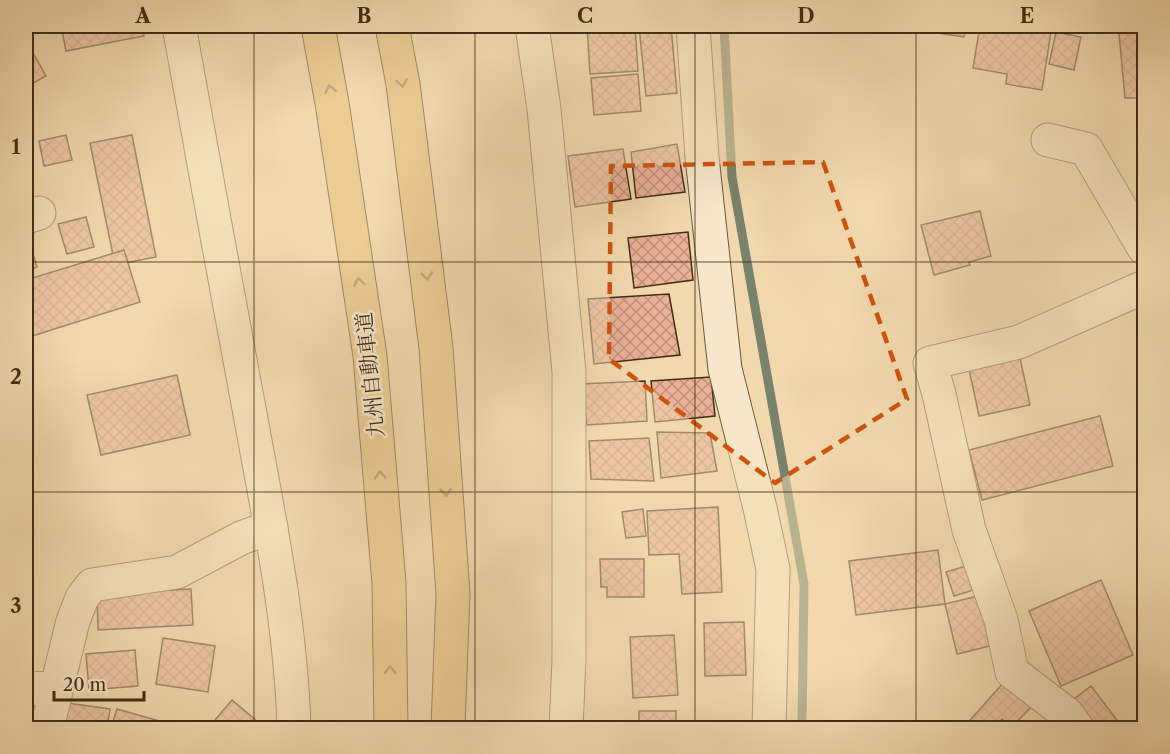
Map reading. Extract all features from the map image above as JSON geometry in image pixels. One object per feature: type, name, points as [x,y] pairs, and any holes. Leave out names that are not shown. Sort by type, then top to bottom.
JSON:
[{"type":"highway","name":"九州自動車道","points":[[318,26],[370,356],[389,583],[391,729]]},
{"type":"highway","points":[[392,26],[403,84],[436,348],[453,594],[448,729]]},
{"type":"street","points":[[179,26],[271,527],[288,647],[294,729]]},
{"type":"street","points":[[532,26],[544,109],[569,372],[569,660],[566,729]]},
{"type":"street","points":[[693,26],[702,157],[725,369],[760,508],[772,569],[769,729]]},
{"type":"street","points":[[1048,140],[1086,149],[1144,248]]},
{"type":"street","points":[[1077,729],[1067,714],[1012,672],[1001,620],[969,530],[930,363],[1019,342],[1144,287]]},
{"type":"street","points":[[47,729],[41,689],[82,598],[92,585],[177,572],[241,538],[271,527]]},
{"type":"highlighted area","points":[[823,162],[907,399],[775,483],[609,359],[611,166]]},
{"type":"building","points":[[61,26],[142,26],[144,36],[66,51]]},
{"type":"building","points":[[587,26],[635,26],[638,71],[590,74]]},
{"type":"building","points":[[639,26],[671,26],[677,93],[646,96]]},
{"type":"building","points":[[932,26],[966,26],[964,37],[931,32]]},
{"type":"building","points":[[980,26],[1023,26],[1051,32],[1042,90],[1006,84],[1007,74],[973,68]]},
{"type":"building","points":[[1056,32],[1081,37],[1074,70],[1049,64]]},
{"type":"building","points":[[1144,32],[1144,98],[1125,98],[1119,33]]},
{"type":"building","points":[[33,53],[46,76],[26,87],[26,58]]},
{"type":"building","points":[[638,74],[641,111],[594,115],[591,78]]},
{"type":"building","points":[[66,135],[72,160],[44,166],[39,141]]},
{"type":"building","points":[[132,135],[156,257],[115,265],[90,143]]},
{"type":"building","points":[[677,144],[685,192],[636,198],[631,152]]},
{"type":"building","points":[[623,149],[631,199],[575,207],[568,156]]},
{"type":"building","points":[[26,153],[31,176],[26,178]]},
{"type":"building","points":[[980,211],[991,256],[969,262],[970,265],[934,275],[921,225]]},
{"type":"building","points":[[86,217],[94,247],[67,254],[58,224]]},
{"type":"building","points":[[688,232],[693,280],[634,288],[628,238]]},
{"type":"building","points":[[26,237],[28,237],[37,267],[26,271]]},
{"type":"building","points":[[124,250],[140,302],[26,338],[26,280]]},
{"type":"building","points":[[669,294],[680,355],[594,364],[588,299]]},
{"type":"building","points":[[1019,353],[1030,405],[979,416],[968,364]]},
{"type":"building","points":[[177,375],[190,435],[101,455],[87,395]]},
{"type":"building","points":[[711,377],[715,416],[655,422],[651,381]]},
{"type":"building","points":[[645,381],[647,421],[587,425],[581,384]]},
{"type":"building","points":[[1100,416],[1113,466],[982,500],[969,450]]},
{"type":"building","points":[[26,417],[32,441],[26,443]]},
{"type":"building","points":[[657,432],[710,433],[717,471],[661,478]]},
{"type":"building","points":[[649,438],[654,481],[591,479],[589,441]]},
{"type":"building","points":[[718,507],[722,592],[682,594],[679,554],[649,555],[647,511]]},
{"type":"building","points":[[643,509],[646,536],[626,538],[622,512]]},
{"type":"building","points":[[938,550],[945,604],[856,615],[849,561]]},
{"type":"building","points":[[600,559],[644,559],[644,597],[607,597],[607,587],[601,587]]},
{"type":"building","points":[[973,564],[980,588],[954,596],[946,572]]},
{"type":"building","points":[[1101,580],[1133,655],[1061,686],[1029,611]]},
{"type":"building","points":[[191,589],[193,625],[98,630],[97,594]]},
{"type":"building","points":[[982,595],[994,645],[957,654],[945,604]]},
{"type":"building","points":[[744,622],[746,675],[705,676],[704,623]]},
{"type":"building","points":[[674,635],[678,695],[633,698],[630,637]]},
{"type":"building","points":[[163,638],[215,646],[208,692],[156,684]]},
{"type":"building","points":[[135,650],[138,686],[89,690],[86,654]]},
{"type":"building","points":[[1005,681],[1032,706],[1012,727],[1002,719],[994,728],[963,728]]},
{"type":"building","points":[[1091,686],[1123,728],[1090,728],[1070,702]]},
{"type":"building","points":[[232,700],[258,722],[253,728],[208,728]]},
{"type":"building","points":[[67,703],[110,709],[107,728],[63,728]]},
{"type":"building","points":[[117,709],[163,722],[161,728],[111,728]]},
{"type":"building","points":[[639,711],[676,711],[676,728],[639,728]]},
{"type":"building","points":[[1060,716],[1068,728],[1039,728]]},
{"type":"waterway","points":[[724,26],[732,177],[804,584],[802,728]]}]
